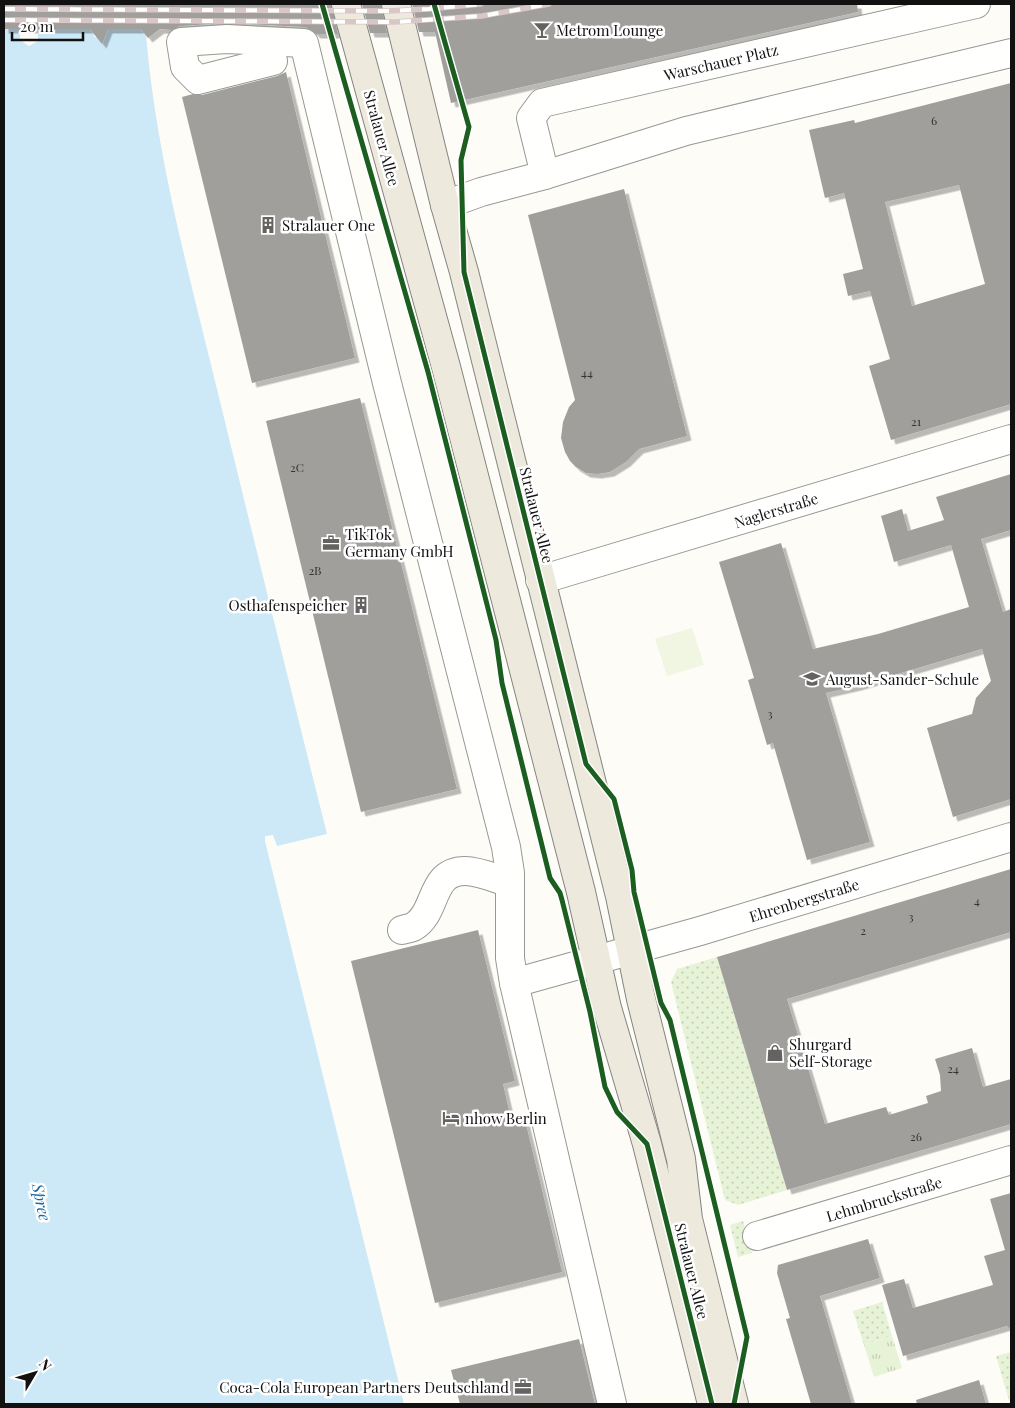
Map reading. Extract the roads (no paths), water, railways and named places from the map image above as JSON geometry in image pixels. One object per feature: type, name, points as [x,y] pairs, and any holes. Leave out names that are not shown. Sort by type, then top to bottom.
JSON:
[{"type":"main road","name":"Stralauer Allee","points":[[346,4],[446,367],[581,892],[607,1008],[648,1144],[712,1404]]},
{"type":"main road","name":"Stralauer Allee","points":[[396,4],[620,896],[641,999],[681,1159],[688,1220],[734,1404]]},
{"type":"street","name":"Warschauer Platz","points":[[545,175],[530,118],[542,103],[976,4]]},
{"type":"street","points":[[272,61],[198,80],[185,67],[181,42],[227,39],[304,43],[392,402],[506,847],[510,873],[510,958],[514,983],[612,1404]]},
{"type":"street","points":[[445,205],[481,192],[545,175],[686,131],[1011,54]]},
{"type":"street","name":"Naglerstraße","points":[[540,580],[1011,439]]},
{"type":"street","name":"Ehrenbergstraße","points":[[514,983],[596,961],[1011,837]]},
{"type":"street","points":[[402,930],[413,927],[421,920],[428,910],[438,886],[448,875],[457,871],[468,871],[510,883]]},
{"type":"street","name":"Lehmbruckstraße","points":[[757,1236],[1011,1160]]},
{"type":"water","name":"Spree","points":[[4,4],[21,4],[20,40],[29,46],[38,41],[38,4],[95,4],[94,37],[104,36],[105,4],[144,4],[153,99],[170,194],[327,834],[277,846],[273,835],[265,836],[265,841],[404,1404],[4,1404]]},
{"type":"railway","points":[[4,9],[387,11],[481,4]]},
{"type":"railway","points":[[4,20],[395,22],[482,16],[549,4]]},
{"type":"place","name":"Metrom Lounge","points":[[542,30]]},
{"type":"place","name":"Stralauer One","points":[[268,225]]},
{"type":"place","name":"TikTok Germany GmbH","points":[[331,543]]},
{"type":"place","name":"Osthafenspeicher","points":[[361,605]]},
{"type":"place","name":"August-Sander-Schule","points":[[812,679]]},
{"type":"place","name":"Shurgard Self-Storage","points":[[775,1053]]},
{"type":"place","name":"nhow Berlin","points":[[451,1118]]},
{"type":"place","name":"Coca-Cola European Partners Deutschland","points":[[523,1387]]}]
